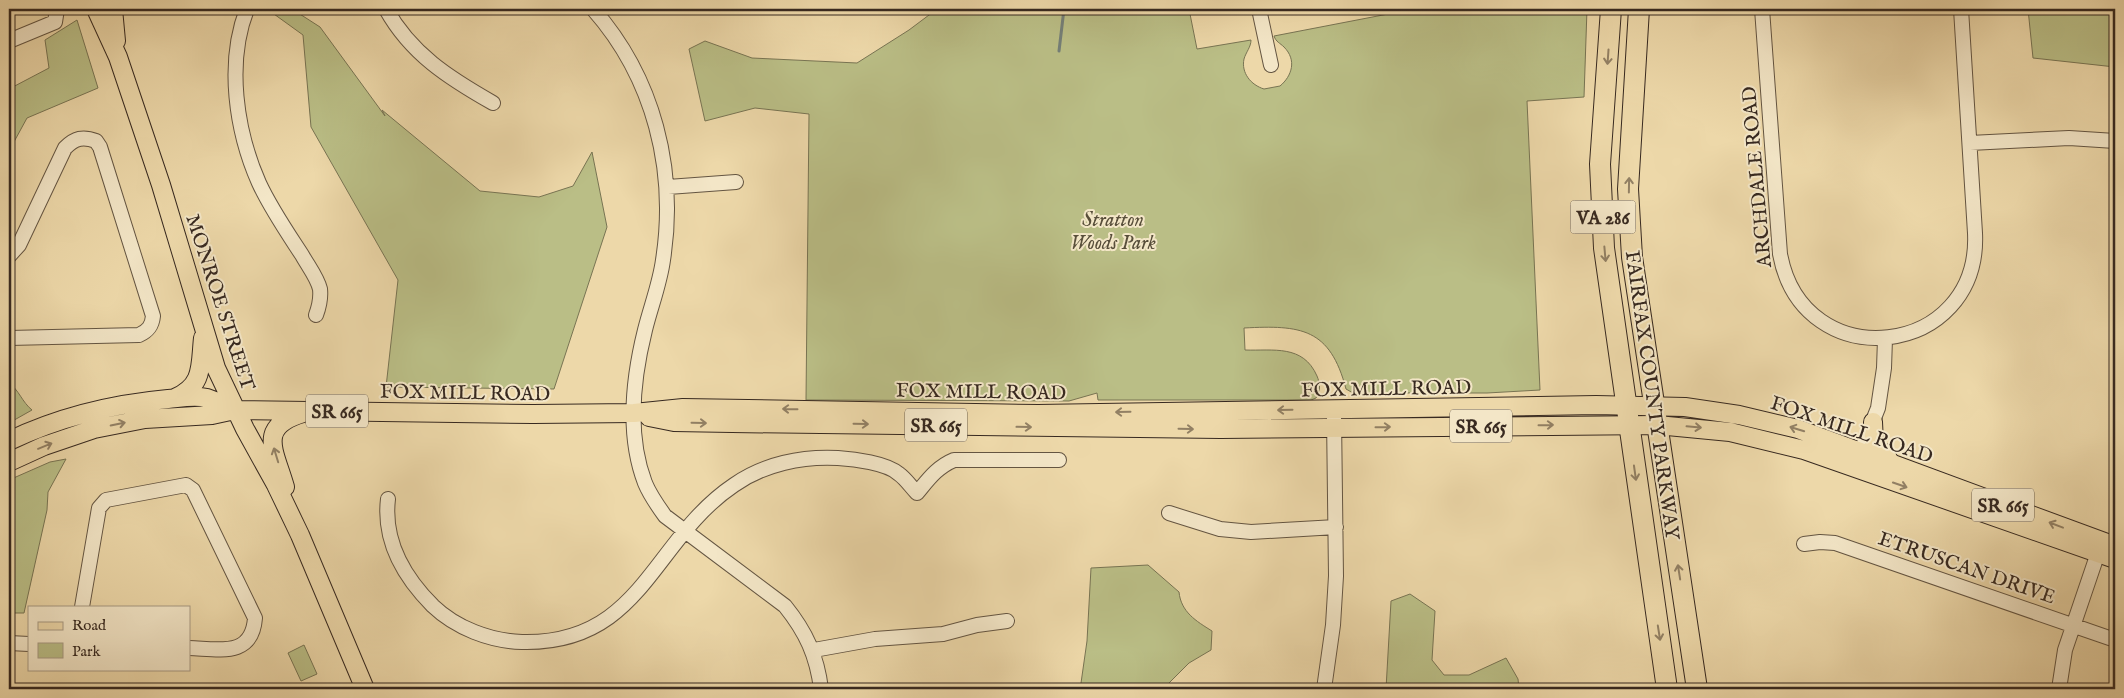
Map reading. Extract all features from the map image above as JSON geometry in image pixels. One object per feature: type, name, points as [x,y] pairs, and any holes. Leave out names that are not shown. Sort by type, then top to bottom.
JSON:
[{"type":"highway","name":"FAIRFAX COUNTY PARKWAY","points":[[1611,9],[1600,164],[1606,272],[1667,689]]},
{"type":"highway","name":"FAIRFAX COUNTY PARKWAY","points":[[1639,9],[1630,154],[1629,215],[1637,293],[1697,689]]},
{"type":"main road","name":"MONROE STREET","points":[[96,9],[118,56],[161,185],[216,368],[235,410],[300,535],[365,689]]},
{"type":"main road","name":"MONROE STREET","points":[[113,9],[118,56]]},
{"type":"main road","points":[[174,398],[188,391],[198,380],[204,328]]},
{"type":"main road","name":"FOX MILL ROAD","points":[[9,441],[57,421],[118,405],[174,398],[206,398],[235,410]]},
{"type":"main road","name":"FOX MILL ROAD","points":[[1656,416],[1685,407],[1760,420],[1798,429],[1861,451],[2105,547],[2115,559]]},
{"type":"main road","name":"FOX MILL ROAD","points":[[9,462],[44,446],[94,429],[145,419],[212,415],[235,410],[465,414],[634,413],[683,408],[1038,414],[1334,409],[1656,416],[1704,428],[1759,438],[1804,450],[1854,469],[2105,547]]},
{"type":"main road","points":[[300,535],[272,444],[272,434],[279,423],[311,410]]},
{"type":"main road","name":"FOX MILL ROAD","points":[[634,413],[674,422],[1221,429],[1334,428],[1627,415]]},
{"type":"main road","points":[[1873,422],[1875,446],[1893,464]]},
{"type":"street","points":[[9,41],[55,22],[57,9]]},
{"type":"street","points":[[247,9],[239,37],[236,62],[236,92],[243,132],[259,182],[269,203],[316,279],[320,300],[316,315]]},
{"type":"street","points":[[386,9],[404,37],[435,67],[493,103]]},
{"type":"street","points":[[593,9],[617,39],[643,86],[660,136],[668,187],[667,231],[663,262],[640,354],[634,413],[637,451],[646,485],[664,516],[776,598],[800,625],[814,650],[821,689]]},
{"type":"street","points":[[1259,9],[1271,65]]},
{"type":"street","name":"ARCHDALE ROAD","points":[[1762,9],[1780,254],[1784,272],[1796,296],[1821,321],[1852,335],[1884,339]]},
{"type":"street","points":[[1854,469],[1873,422],[1882,389],[1884,339],[1913,332],[1931,322],[1955,300],[1966,282],[1975,249],[1961,9]]},
{"type":"street","points":[[9,256],[19,245],[65,148],[70,142],[81,138],[96,142],[100,147],[153,316],[146,332],[140,335],[9,338]]},
{"type":"street","points":[[1970,143],[2069,138],[2115,141]]},
{"type":"street","points":[[668,187],[736,182]]},
{"type":"street","points":[[1324,689],[1333,625],[1336,527],[1334,409]]},
{"type":"street","points":[[388,499],[387,524],[392,543],[406,575],[420,593],[442,614],[459,625],[484,635],[514,642],[557,640],[578,634],[607,620],[641,590],[684,532],[710,504],[735,484],[771,466],[815,457],[858,460],[898,472],[917,493],[934,473],[943,465],[954,460],[1059,460]]},
{"type":"street","points":[[82,606],[99,508],[106,500],[186,485],[194,490],[255,618],[254,630],[245,645],[231,650],[190,648]]},
{"type":"street","points":[[1169,514],[1220,529],[1251,532],[1336,527]]},
{"type":"street","name":"ETRUSCAN DRIVE","points":[[1804,544],[1835,543],[2115,640]]},
{"type":"street","points":[[2059,689],[2062,661],[2073,625],[2105,547]]},
{"type":"street","points":[[814,650],[875,639],[943,634],[977,625],[1006,621]]},
{"type":"street","points":[[9,643],[28,644]]},
{"type":"green space","points":[[267,9],[292,9],[320,27],[385,116],[382,110],[480,191],[539,197],[573,186],[592,152],[607,227],[554,389],[386,387],[398,280],[311,127],[303,35]]},
{"type":"green space","name":"Stratton Woods Park","points":[[937,9],[1189,9],[1197,49],[1251,40],[1244,59],[1244,69],[1248,78],[1255,85],[1264,89],[1280,86],[1288,78],[1291,68],[1291,57],[1274,36],[1414,9],[1587,9],[1584,97],[1527,101],[1540,390],[1487,393],[1353,393],[1346,389],[1331,353],[1322,342],[1310,334],[1297,330],[1264,327],[1244,328],[1245,350],[1286,351],[1304,359],[1311,366],[1318,379],[1319,390],[1316,398],[1311,400],[1098,400],[1097,393],[1069,401],[806,400],[809,114],[755,108],[705,121],[689,49],[705,41],[752,58],[857,63],[909,30]]},
{"type":"green space","points":[[2028,9],[2115,9],[2115,67],[2033,58]]},
{"type":"green space","points":[[77,20],[98,88],[27,118],[9,151],[9,89],[49,68],[45,40]]},
{"type":"green space","points":[[9,383],[32,410],[9,423]]},
{"type":"green space","points":[[66,459],[48,492],[47,510],[24,613],[9,613],[9,480],[50,462]]},
{"type":"green space","points":[[1148,565],[1179,592],[1180,599],[1190,615],[1212,631],[1211,650],[1189,663],[1163,689],[1088,689],[1081,683],[1087,641],[1091,568]]},
{"type":"green space","points":[[1410,594],[1435,611],[1432,660],[1444,675],[1469,675],[1506,658],[1518,679],[1519,689],[1386,689],[1391,601]]},
{"type":"green space","points":[[304,645],[317,674],[301,681],[288,653]]},
{"type":"waterway","points":[[1059,51],[1064,9]]}]
